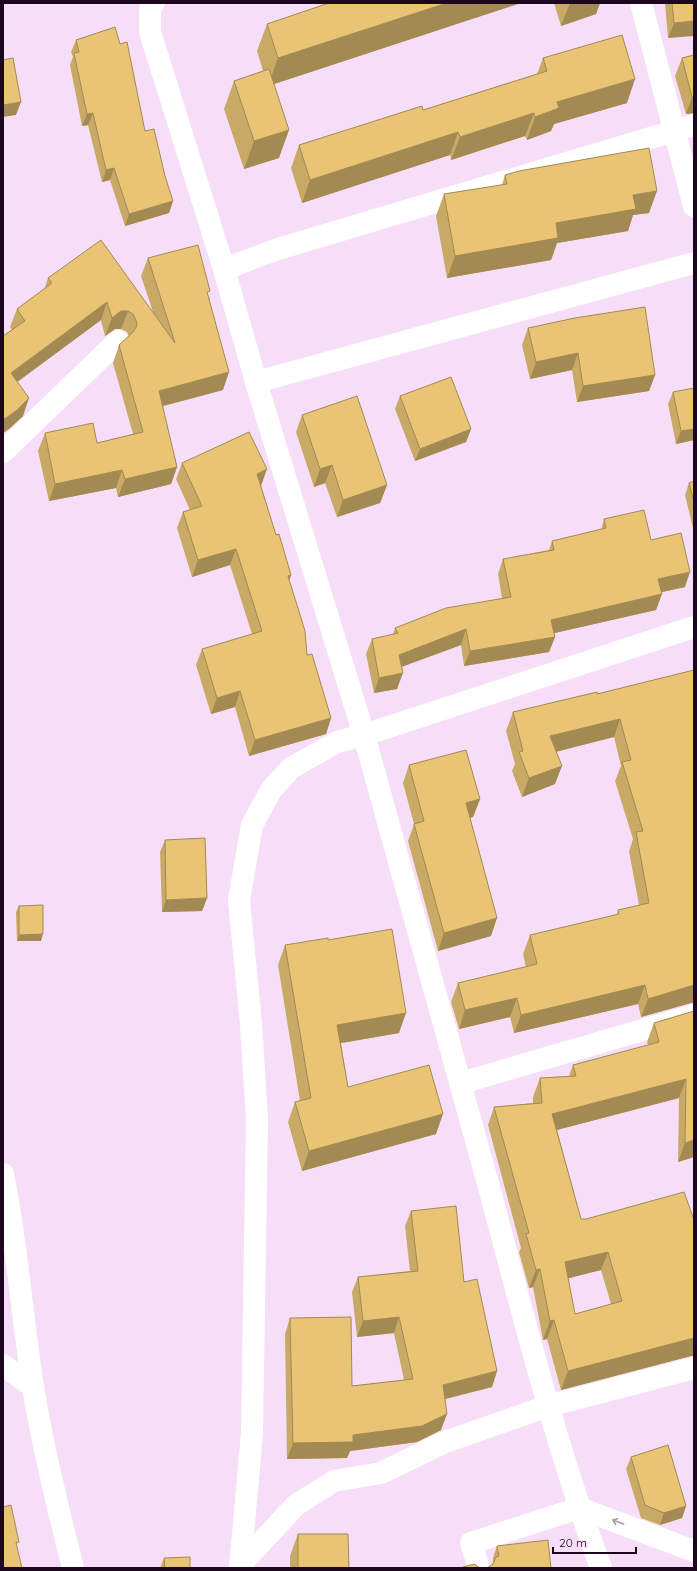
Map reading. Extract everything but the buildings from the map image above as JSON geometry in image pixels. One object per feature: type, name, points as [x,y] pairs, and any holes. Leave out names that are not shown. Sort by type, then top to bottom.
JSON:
[{"type":"street","points":[[154,3],[150,9],[150,32],[224,270],[256,382],[364,735],[461,1083],[548,1406],[579,1508],[601,1568]]},
{"type":"street","points":[[641,3],[684,128],[694,206]]},
{"type":"street","points":[[224,270],[278,249],[684,128]]},
{"type":"street","points":[[256,382],[694,263]]},
{"type":"street","points":[[3,452],[118,341]]},
{"type":"street","points":[[240,1566],[252,1433],[257,1119],[251,1024],[239,900],[252,825],[271,790],[291,768],[337,742],[364,735],[694,627]]},
{"type":"street","points":[[461,1083],[694,1015]]},
{"type":"street","points":[[3,1174],[10,1212],[33,1387],[45,1453],[73,1568]]},
{"type":"street","points":[[3,1365],[33,1387]]},
{"type":"street","points":[[240,1566],[296,1506],[334,1481],[381,1473],[445,1442],[548,1406],[694,1368]]},
{"type":"street","points":[[479,1568],[471,1543],[579,1508],[694,1551]]}]
